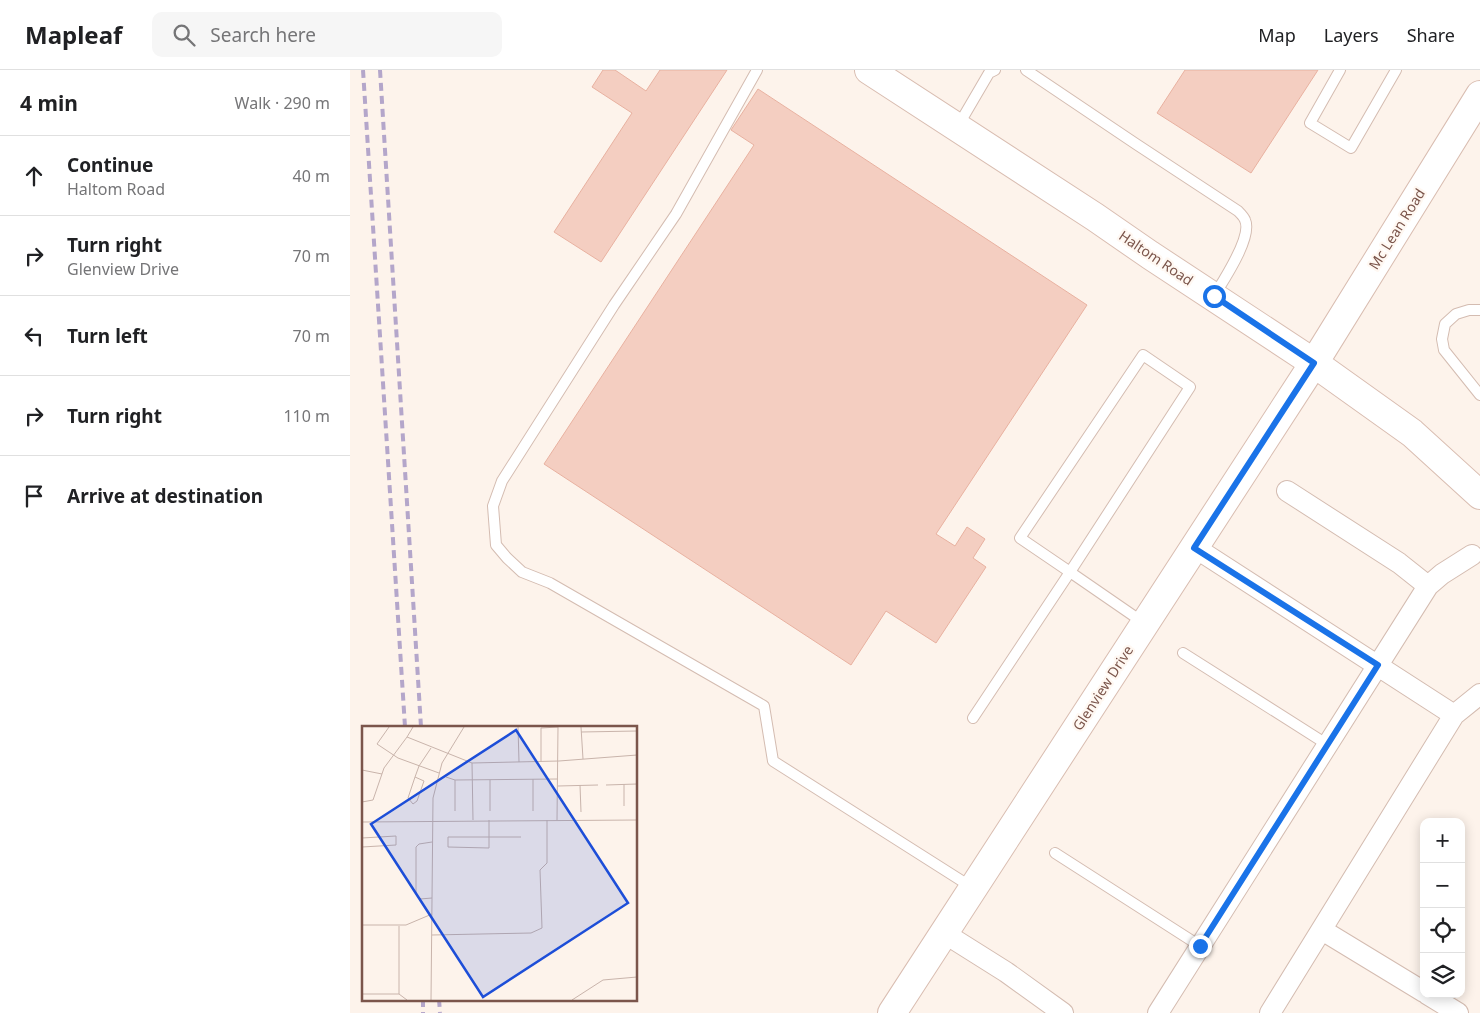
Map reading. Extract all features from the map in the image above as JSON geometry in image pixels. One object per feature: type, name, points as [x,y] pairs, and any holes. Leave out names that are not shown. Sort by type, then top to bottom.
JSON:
[{"type":"main road","name":"Haltom Road","points":[[881,74],[957,127],[1314,363],[1412,433],[1480,494]]},
{"type":"main road","name":"Mc Lean Road","points":[[1314,363],[1480,95]]},
{"type":"main road","name":"Glenview Drive","points":[[892,1013],[1314,363]]},
{"type":"street","points":[[1287,490],[1399,563],[1428,586]]},
{"type":"street","points":[[1194,548],[1454,715]]},
{"type":"street","points":[[1158,1013],[1428,586],[1442,574],[1472,555]]},
{"type":"street","points":[[1270,1013],[1454,715],[1480,694]]},
{"type":"street","points":[[1322,930],[1420,990]]},
{"type":"street","points":[[944,933],[1006,972],[1064,1013]]},
{"type":"street","points":[[1434,998],[1458,1013]]},
{"type":"lane","points":[[757,70],[676,214],[614,305],[502,481],[494,506],[496,545],[522,572],[550,583],[764,706],[773,761],[973,888]]},
{"type":"lane","points":[[957,127],[989,74],[995,70]]},
{"type":"lane","points":[[1026,70],[1238,211],[1246,220],[1247,230],[1239,253],[1214,296]]},
{"type":"lane","points":[[1340,70],[1310,122],[1351,148],[1396,70]]},
{"type":"lane","points":[[1480,310],[1469,310],[1456,314],[1446,324],[1442,339],[1444,350],[1480,395]]},
{"type":"lane","points":[[973,718],[1070,572],[1190,387],[1143,355],[1020,538],[1070,572],[1145,623]]},
{"type":"lane","points":[[1183,653],[1328,745]]},
{"type":"lane","points":[[1055,853],[1200,946]]},
{"type":"building","points":[[603,70],[615,70],[646,91],[660,70],[727,70],[601,262],[554,232],[632,113],[592,87]]},
{"type":"building","points":[[1185,70],[1318,70],[1251,173],[1157,113]]},
{"type":"building","points":[[758,89],[1087,305],[936,534],[955,546],[967,527],[985,539],[973,558],[986,567],[936,643],[886,611],[851,665],[544,464],[754,145],[731,130]]},
{"type":"railway","points":[[363,70],[405,726]]},
{"type":"railway","points":[[380,70],[421,726]]},
{"type":"railway","points":[[423,1000],[423,1013]]},
{"type":"railway","points":[[439,1000],[440,1013]]},
{"type":"route","points":[[1200,946],[1378,665],[1194,548],[1314,363],[1214,296]]}]
